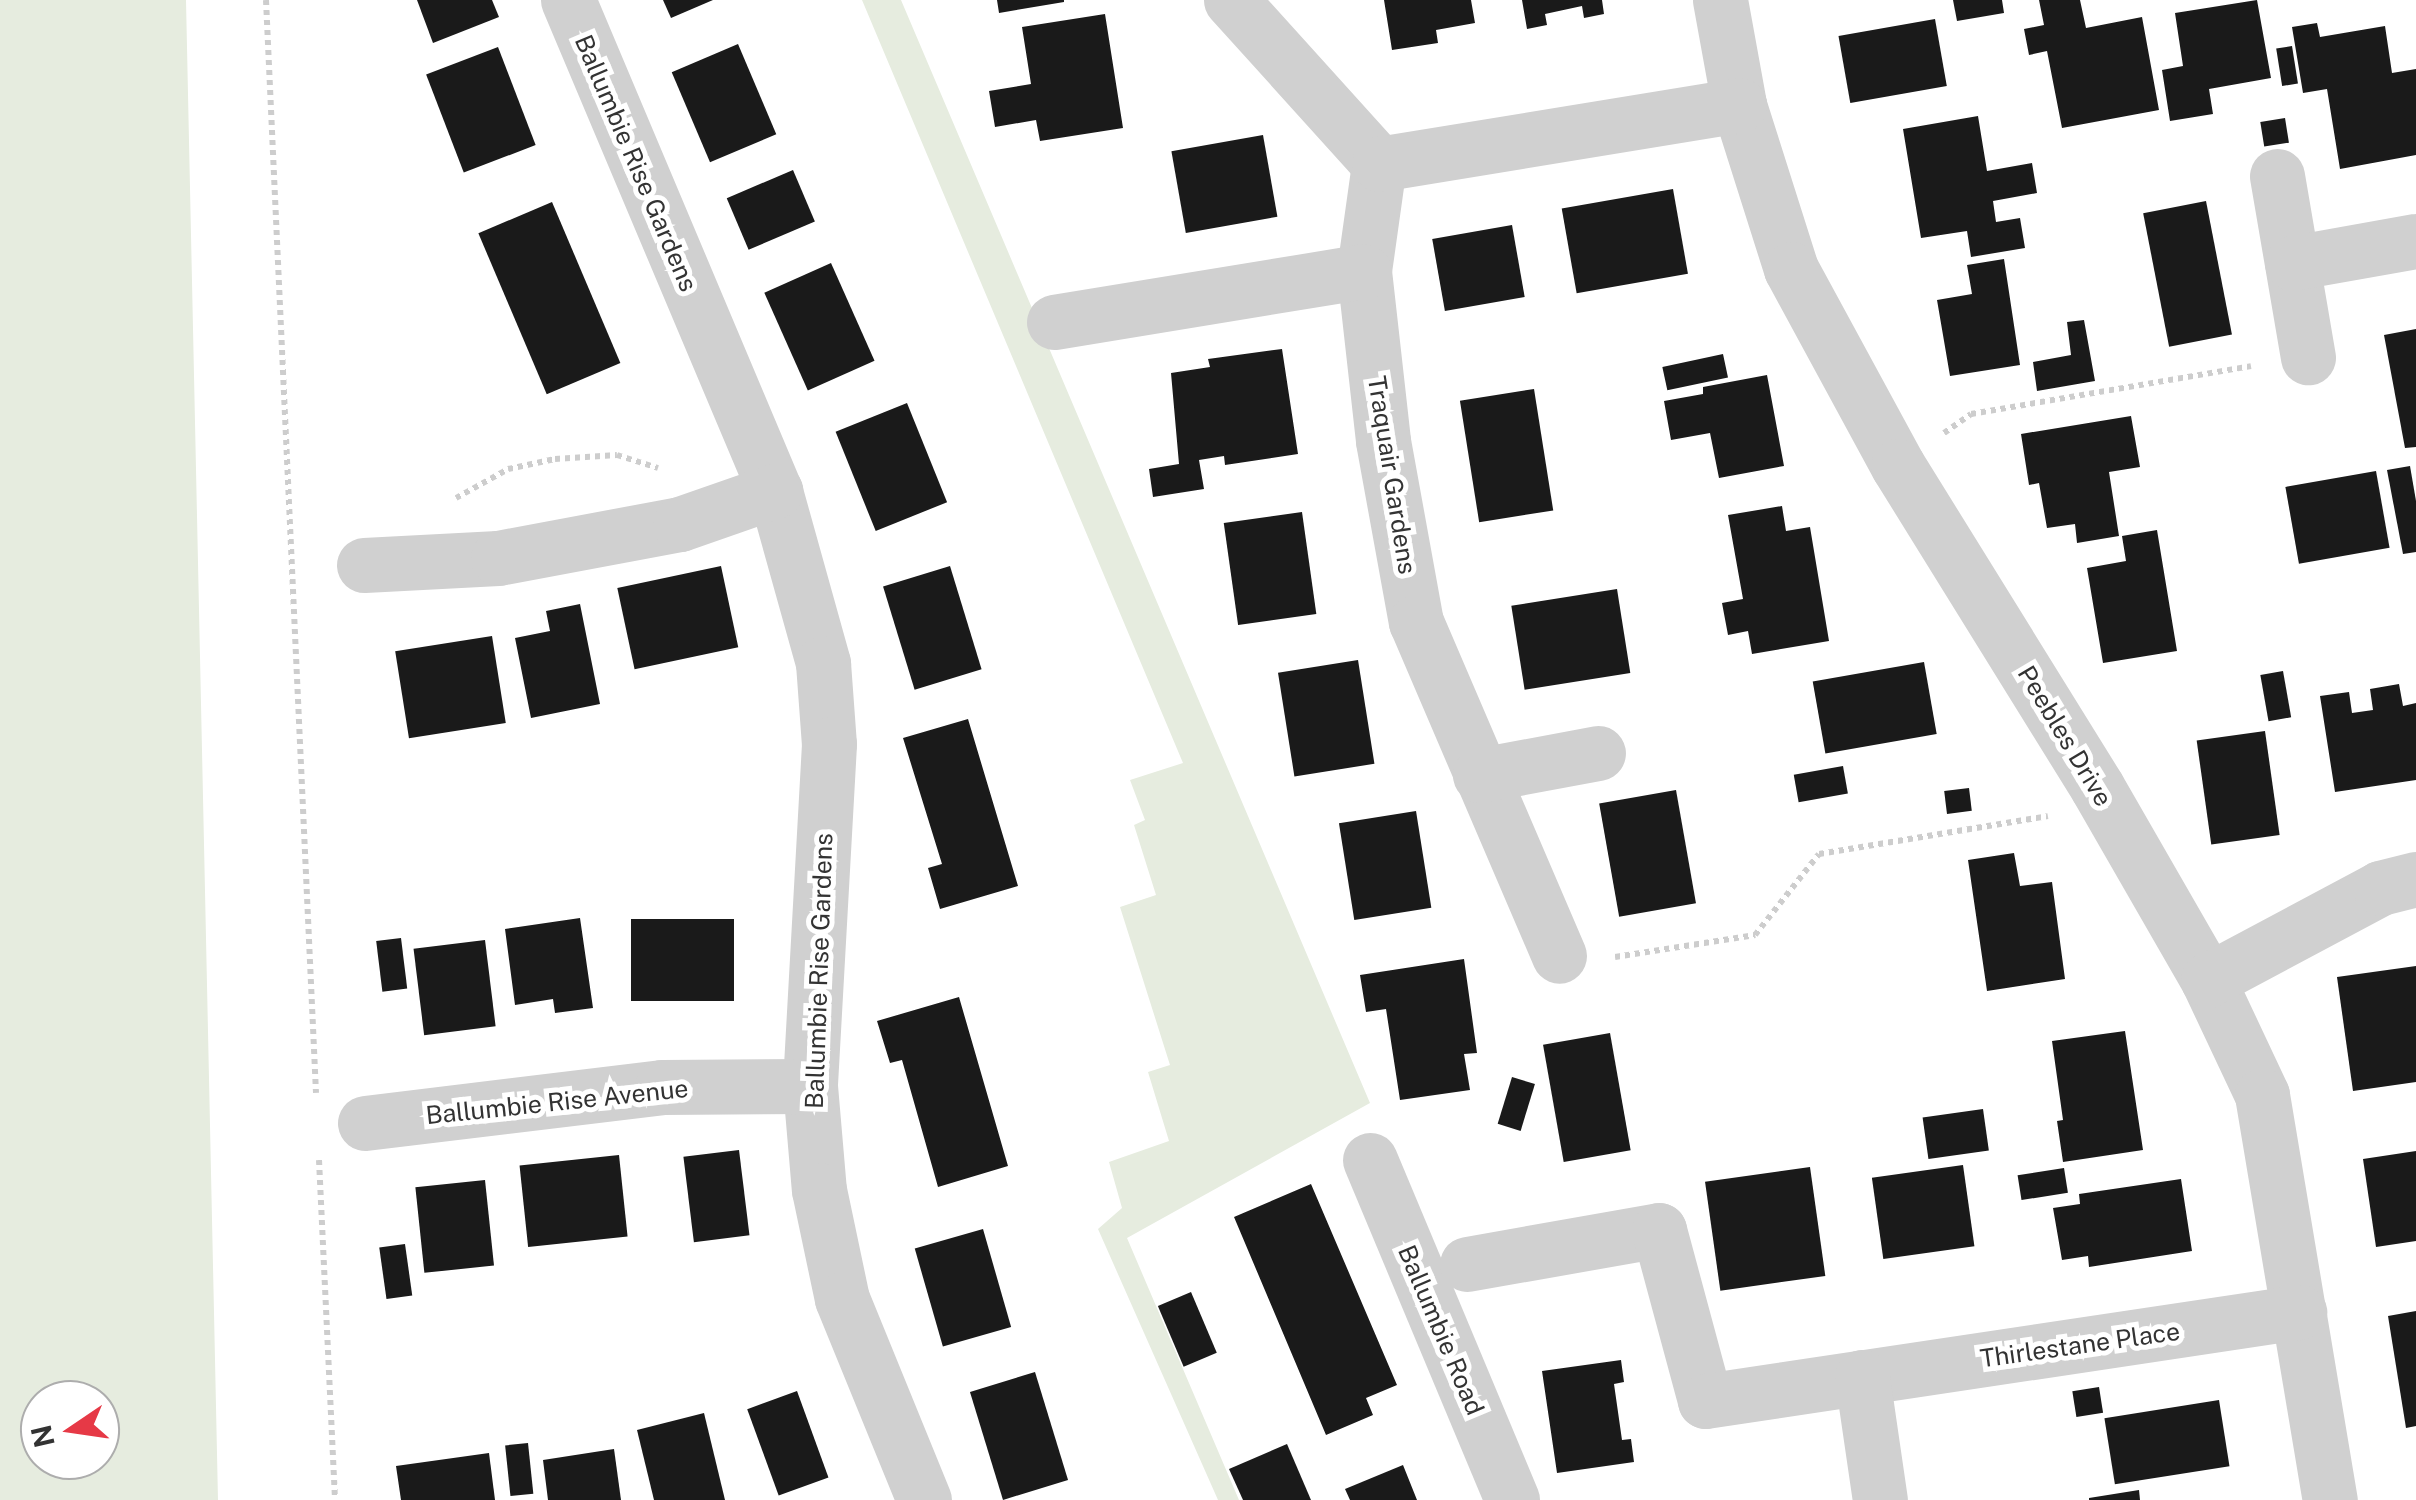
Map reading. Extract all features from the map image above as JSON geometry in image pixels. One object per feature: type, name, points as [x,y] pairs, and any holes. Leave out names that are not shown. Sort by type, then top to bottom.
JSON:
[{"type":"street","name":"Ballumbie Rise Gardens","points":[[568,0],[765,468],[822,663],[829,744],[810,1086],[819,1190],[842,1299],[924,1500]]},
{"type":"street","points":[[1231,0],[1379,164],[1739,105]]},
{"type":"street","name":"Peebles Drive","points":[[1720,0],[1739,105],[1791,269],[1898,466],[2096,788],[2208,980],[2262,1095],[2330,1500]]},
{"type":"street","name":"Traquair Gardens","points":[[1379,164],[1364,271],[1383,441],[1416,622],[1559,956]]},
{"type":"street","points":[[2277,176],[2308,357]]},
{"type":"street","points":[[2292,263],[2416,241]]},
{"type":"street","points":[[1054,322],[1364,271]]},
{"type":"street","points":[[364,566],[516,554],[680,524],[765,468]]},
{"type":"street","points":[[1480,775],[1598,753]]},
{"type":"street","points":[[2208,980],[2380,888],[2416,879]]},
{"type":"street","name":"Ballumbie Rise Avenue","points":[[333,1124],[662,1087],[810,1086]]},
{"type":"street","name":"Ballumbie Road","points":[[1370,1160],[1512,1500]]},
{"type":"street","name":"Thirlestane Place","points":[[1466,1264],[1659,1230],[1705,1401],[2299,1312]]},
{"type":"street","points":[[1862,1377],[1880,1500]]},
{"type":"path","points":[[266,0],[333,1124],[334,1500]]},
{"type":"path","points":[[1898,466],[1971,414],[2308,357]]},
{"type":"path","points":[[446,501],[508,469],[555,459],[617,455],[661,468],[765,468]]},
{"type":"path","points":[[1559,956],[1602,958],[1754,935],[1818,854],[2052,815],[2096,788]]},
{"type":"shaded area","points":[[0,0],[186,0],[218,1500],[0,1500]]},
{"type":"shaded area","points":[[862,0],[901,0],[1370,1103],[1127,1238],[1239,1500],[1218,1500],[1098,1229],[1122,1208],[1109,1162],[1169,1141],[1148,1072],[1170,1065],[1120,907],[1156,895],[1134,825],[1145,820],[1130,780],[1183,763]]},
{"type":"building","points":[[417,0],[492,0],[499,17],[433,43]]},
{"type":"building","points":[[663,0],[713,0],[671,18]]},
{"type":"building","points":[[997,0],[1064,0],[1064,2],[999,13]]},
{"type":"building","points":[[1384,0],[1471,0],[1475,23],[1436,30],[1438,43],[1392,50]]},
{"type":"building","points":[[1522,0],[1602,0],[1604,14],[1584,18],[1582,6],[1545,14],[1547,25],[1527,29]]},
{"type":"building","points":[[1953,0],[2002,0],[2004,13],[1957,21]]},
{"type":"building","points":[[2039,0],[2080,0],[2086,28],[2142,17],[2159,110],[2062,128],[2047,51],[2029,55],[2024,29],[2044,25]]},
{"type":"building","points":[[2257,0],[2271,78],[2209,89],[2213,114],[2170,121],[2162,70],[2183,66],[2175,13]]},
{"type":"building","points":[[1105,14],[1123,128],[1040,141],[1036,120],[995,127],[989,91],[1031,84],[1022,27]]},
{"type":"building","points":[[1935,19],[1947,86],[1850,103],[1838,36]]},
{"type":"building","points":[[2317,23],[2320,37],[2385,26],[2392,73],[2416,69],[2416,155],[2340,169],[2327,89],[2303,93],[2292,27]]},
{"type":"building","points":[[738,44],[776,134],[710,162],[672,72]]},
{"type":"building","points":[[2292,46],[2298,84],[2282,86],[2276,49]]},
{"type":"building","points":[[498,47],[536,145],[464,173],[426,75]]},
{"type":"building","points":[[1978,116],[1987,171],[2032,163],[2037,193],[1993,201],[1996,222],[2020,218],[2025,248],[1971,257],[1967,231],[1921,238],[1903,129]]},
{"type":"building","points":[[2285,118],[2289,143],[2264,147],[2260,122]]},
{"type":"building","points":[[1263,135],[1277,217],[1186,233],[1171,151]]},
{"type":"building","points":[[793,170],[815,222],[749,250],[727,198]]},
{"type":"building","points":[[1673,189],[1688,274],[1577,293],[1562,209]]},
{"type":"building","points":[[2206,201],[2232,335],[2169,347],[2143,213]]},
{"type":"building","points":[[552,202],[620,363],[547,394],[478,233]]},
{"type":"building","points":[[1512,225],[1525,297],[1445,311],[1432,239]]},
{"type":"building","points":[[2004,259],[2020,365],[1950,376],[1937,300],[1972,294],[1967,265]]},
{"type":"building","points":[[831,263],[875,361],[808,390],[764,293]]},
{"type":"building","points":[[2084,320],[2095,381],[2037,391],[2033,362],[2071,355],[2067,322]]},
{"type":"building","points":[[2416,329],[2416,447],[2405,448],[2384,335]]},
{"type":"building","points":[[1282,349],[1298,454],[1225,465],[1224,456],[1199,460],[1204,489],[1153,497],[1149,469],[1179,464],[1171,373],[1210,367],[1208,359]]},
{"type":"building","points":[[1723,354],[1728,377],[1667,390],[1662,367]]},
{"type":"building","points":[[1767,375],[1784,466],[1719,478],[1710,433],[1671,440],[1664,401],[1703,394],[1703,387]]},
{"type":"building","points":[[1534,389],[1553,510],[1479,522],[1460,401]]},
{"type":"building","points":[[907,403],[947,502],[876,531],[836,432]]},
{"type":"building","points":[[2131,416],[2140,467],[2109,472],[2119,536],[2077,543],[2075,524],[2047,528],[2039,483],[2029,485],[2021,434]]},
{"type":"building","points":[[2410,466],[2416,501],[2416,552],[2403,554],[2387,470]]},
{"type":"building","points":[[2376,471],[2390,548],[2299,564],[2285,487]]},
{"type":"building","points":[[1782,506],[1786,531],[1810,527],[1829,641],[1752,654],[1748,631],[1728,635],[1722,603],[1743,599],[1728,515]]},
{"type":"building","points":[[1302,512],[1316,614],[1238,625],[1224,523]]},
{"type":"building","points":[[2157,530],[2177,651],[2103,663],[2087,568],[2126,561],[2122,536]]},
{"type":"building","points":[[721,566],[738,647],[635,669],[617,588]]},
{"type":"building","points":[[950,566],[982,669],[915,690],[883,586]]},
{"type":"building","points":[[1617,589],[1630,673],[1525,690],[1511,606]]},
{"type":"building","points":[[580,604],[600,704],[531,718],[515,638],[550,631],[546,611]]},
{"type":"building","points":[[492,636],[506,723],[409,738],[395,651]]},
{"type":"building","points":[[1358,660],[1374,764],[1294,776],[1278,673]]},
{"type":"building","points":[[1924,662],[1937,734],[1825,754],[1813,682]]},
{"type":"building","points":[[2283,671],[2291,717],[2269,721],[2260,675]]},
{"type":"building","points":[[2399,684],[2403,706],[2416,703],[2416,780],[2335,792],[2320,696],[2349,692],[2352,713],[2373,710],[2370,689]]},
{"type":"building","points":[[968,719],[1018,886],[940,909],[928,868],[942,864],[903,738]]},
{"type":"building","points":[[2265,731],[2280,835],[2211,845],[2197,741]]},
{"type":"building","points":[[1843,766],[1848,794],[1799,802],[1794,775]]},
{"type":"building","points":[[1969,788],[1972,811],[1947,814],[1944,791]]},
{"type":"building","points":[[1676,790],[1696,903],[1619,917],[1599,804]]},
{"type":"building","points":[[1416,811],[1431,908],[1354,920],[1339,823]]},
{"type":"building","points":[[2014,853],[2020,886],[2052,882],[2065,979],[1987,991],[1968,860]]},
{"type":"building","points":[[580,918],[593,1008],[555,1013],[553,999],[515,1005],[505,929]]},
{"type":"building","points":[[631,919],[734,919],[734,1001],[631,1001]]},
{"type":"building","points":[[401,938],[407,989],[382,992],[376,941]]},
{"type":"building","points":[[485,940],[496,1026],[424,1035],[414,949]]},
{"type":"building","points":[[1464,959],[1477,1053],[1464,1054],[1470,1090],[1400,1100],[1386,1009],[1366,1012],[1360,975]]},
{"type":"building","points":[[2416,966],[2416,1082],[2353,1091],[2337,977]]},
{"type":"building","points":[[959,997],[1008,1166],[938,1187],[902,1060],[890,1063],[877,1021]]},
{"type":"building","points":[[2125,1031],[2143,1150],[2063,1162],[2057,1121],[2063,1120],[2052,1041]]},
{"type":"building","points":[[1610,1033],[1631,1150],[1564,1162],[1543,1045]]},
{"type":"building","points":[[1512,1077],[1535,1084],[1521,1131],[1498,1124]]},
{"type":"building","points":[[1983,1109],[1989,1151],[1928,1159],[1923,1117]]},
{"type":"building","points":[[739,1150],[749,1235],[694,1242],[683,1157]]},
{"type":"building","points":[[2416,1151],[2416,1241],[2376,1247],[2363,1159]]},
{"type":"building","points":[[619,1155],[628,1237],[528,1247],[520,1165]]},
{"type":"building","points":[[1963,1165],[1974,1246],[1883,1259],[1872,1178]]},
{"type":"building","points":[[1810,1167],[1825,1276],[1720,1291],[1705,1182]]},
{"type":"building","points":[[2064,1168],[2068,1193],[2021,1200],[2018,1175]]},
{"type":"building","points":[[2181,1179],[2192,1251],[2089,1267],[2088,1256],[2062,1260],[2053,1208],[2080,1204],[2079,1194]]},
{"type":"building","points":[[485,1180],[494,1266],[424,1273],[415,1187]]},
{"type":"building","points":[[1311,1184],[1397,1385],[1366,1398],[1373,1415],[1326,1435],[1234,1217]]},
{"type":"building","points":[[983,1229],[1011,1327],[943,1347],[915,1249]]},
{"type":"building","points":[[405,1244],[412,1295],[386,1299],[379,1248]]},
{"type":"building","points":[[1191,1292],[1217,1353],[1184,1367],[1158,1306]]},
{"type":"building","points":[[2416,1311],[2416,1426],[2406,1428],[2388,1316]]},
{"type":"building","points":[[1621,1360],[1624,1382],[1614,1384],[1622,1440],[1631,1439],[1634,1462],[1557,1473],[1542,1371]]},
{"type":"building","points":[[1035,1372],[1068,1480],[1003,1500],[970,1392]]},
{"type":"building","points":[[2099,1387],[2103,1413],[2076,1417],[2072,1391]]},
{"type":"building","points":[[797,1391],[828,1477],[779,1496],[747,1409]]},
{"type":"building","points":[[2219,1400],[2229,1466],[2115,1484],[2104,1418]]},
{"type":"building","points":[[704,1413],[725,1500],[654,1500],[637,1430]]},
{"type":"building","points":[[528,1443],[533,1494],[510,1496],[505,1445]]},
{"type":"building","points":[[1287,1444],[1311,1500],[1243,1500],[1229,1469]]},
{"type":"building","points":[[614,1449],[621,1500],[548,1500],[543,1460]]},
{"type":"building","points":[[489,1453],[495,1500],[401,1500],[396,1466]]},
{"type":"building","points":[[1403,1465],[1417,1500],[1350,1500],[1345,1489]]},
{"type":"building","points":[[2139,1490],[2140,1500],[2089,1500],[2089,1498]]}]
